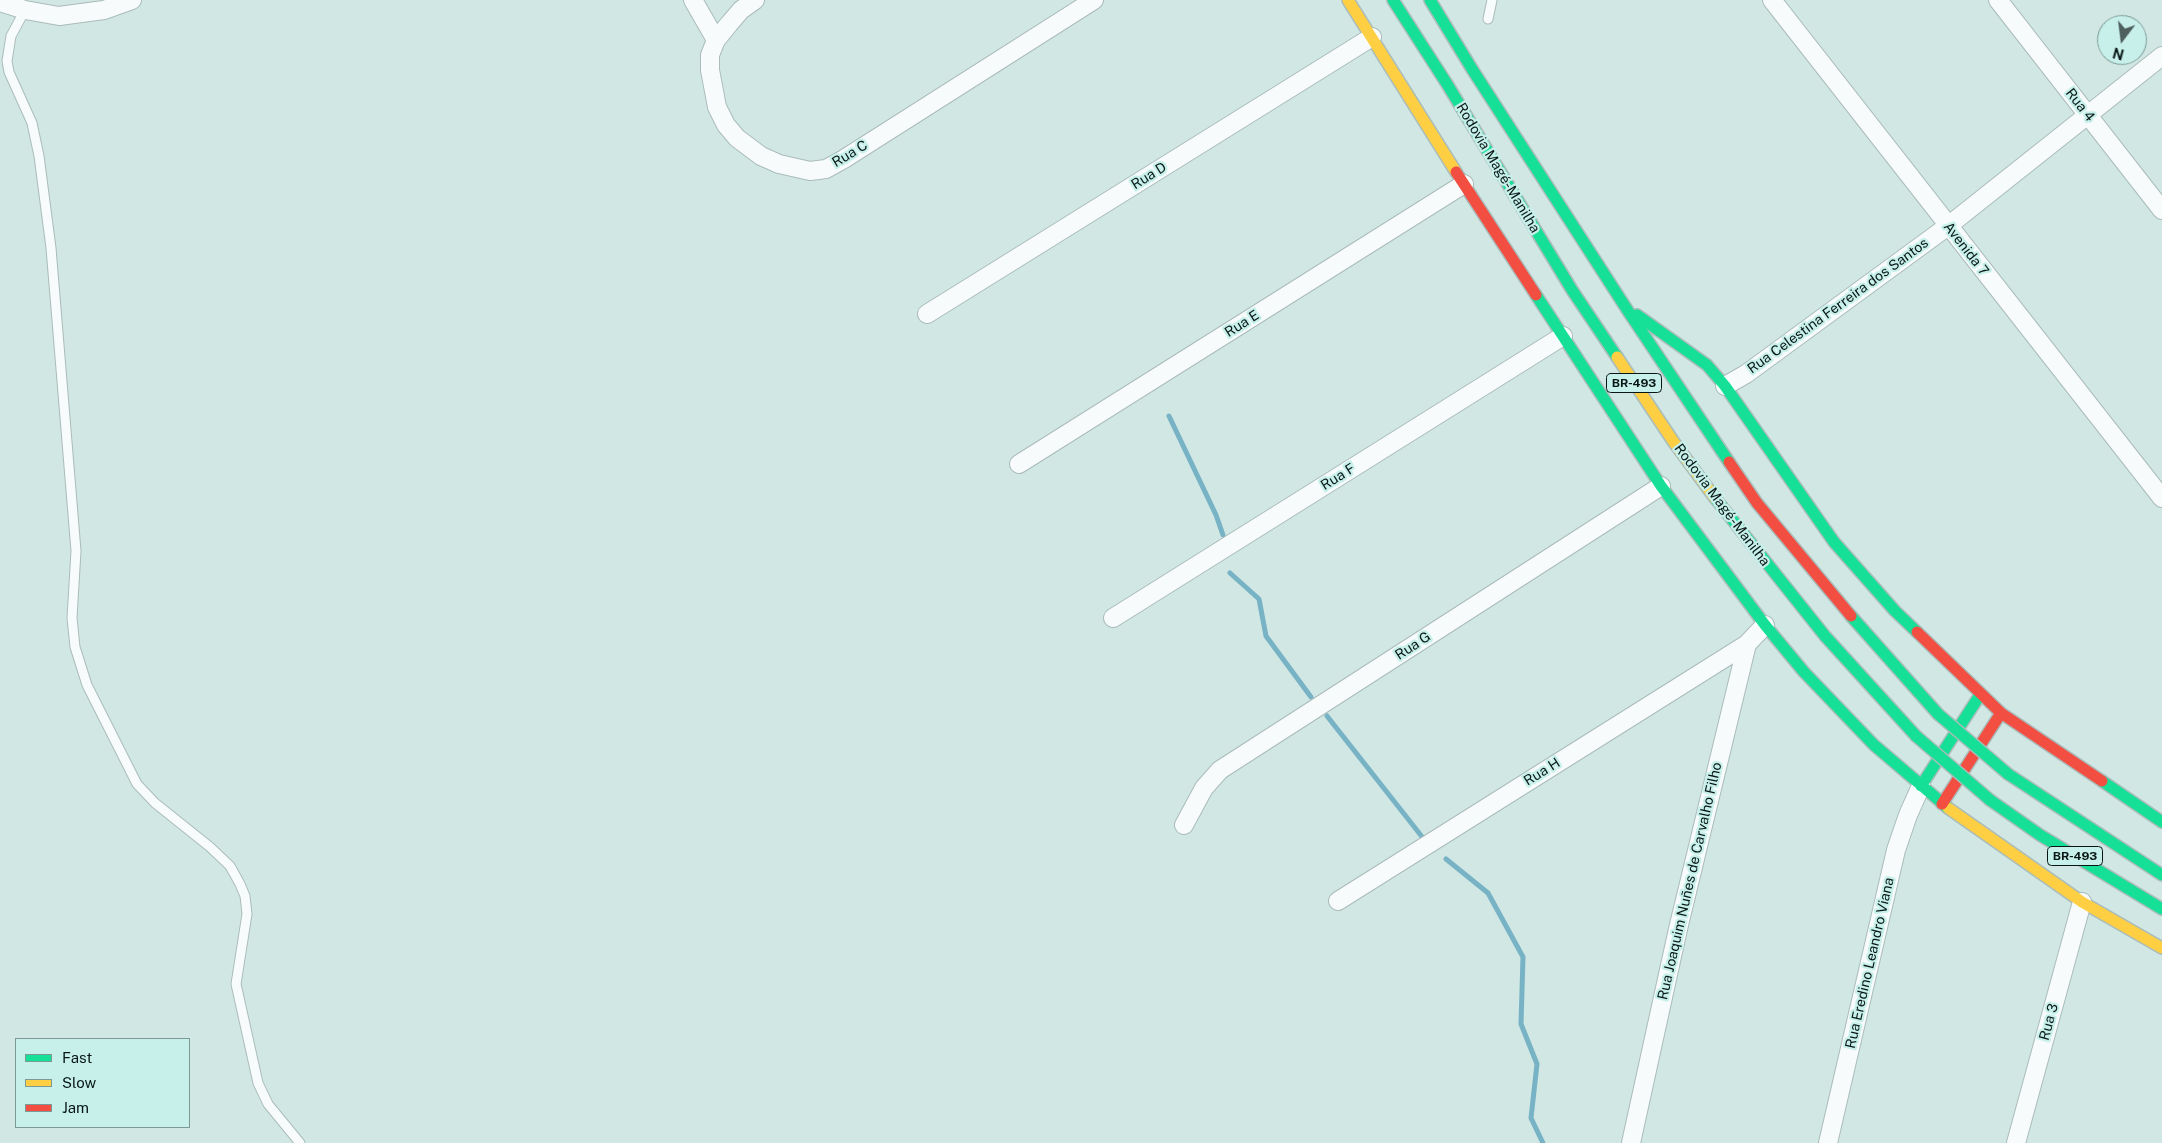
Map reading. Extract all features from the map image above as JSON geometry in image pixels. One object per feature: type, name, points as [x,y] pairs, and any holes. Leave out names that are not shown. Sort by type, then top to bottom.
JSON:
[{"type":"main road","points":[[1348,0],[1464,184],[1660,486],[1765,626],[1836,708],[1942,804],[2082,902],[2162,948]]},
{"type":"main road","name":"Rodovia Magé-Manilha","points":[[1393,0],[1447,84],[1572,290],[1673,441],[1730,518],[1826,636],[1916,736],[1990,800],[2040,835],[2162,909]]},
{"type":"main road","name":"BR-493","points":[[1430,0],[1472,69],[1628,310],[1757,503],[1848,614],[1938,714],[2008,774],[2162,875]]},
{"type":"main road","points":[[1628,310],[1707,365],[1725,386],[1834,542],[1895,611],[1980,695],[2001,713],[2162,822]]},
{"type":"main road","points":[[1921,786],[1980,695]]},
{"type":"main road","points":[[1942,804],[2001,713]]},
{"type":"street","points":[[0,2],[25,10],[59,16],[104,10],[132,0]]},
{"type":"street","points":[[693,0],[716,40]]},
{"type":"street","name":"Rua C","points":[[755,0],[741,10],[716,40],[710,55],[710,70],[717,107],[726,125],[737,138],[761,156],[779,164],[810,171],[826,169],[844,159],[1094,0]]},
{"type":"street","name":"Avenida 7","points":[[1772,0],[2162,498]]},
{"type":"street","name":"Rua 4","points":[[1998,0],[2162,210]]},
{"type":"street","name":"Rua D","points":[[927,314],[1372,37]]},
{"type":"street","name":"Rua Celestina Ferreira dos Santos","points":[[1725,386],[1746,374],[1948,226],[2162,56]]},
{"type":"street","name":"Rua E","points":[[1019,464],[1464,184]]},
{"type":"street","name":"Rua F","points":[[1113,618],[1563,336]]},
{"type":"street","name":"Rua G","points":[[1184,825],[1204,788],[1220,770],[1660,486]]},
{"type":"street","points":[[1747,644],[1765,626]]},
{"type":"street","name":"Rua H","points":[[1338,901],[1747,644]]},
{"type":"street","name":"Rua Joaquim Nuñes de Carvalho Filho","points":[[1631,1143],[1678,929],[1747,644]]},
{"type":"street","name":"Rua Eredino Leandro Viana","points":[[1828,1143],[1896,850],[1908,815],[1921,786]]},
{"type":"street","name":"Rua 3","points":[[2016,1143],[2082,902]]},
{"type":"lane","points":[[1488,19],[1492,0]]},
{"type":"lane","points":[[25,10],[11,36],[7,61],[9,72],[32,123],[39,156],[51,248],[76,551],[72,618],[75,647],[88,685],[137,784],[155,803],[210,847],[230,866],[240,884],[245,896],[247,914],[236,984],[258,1083],[268,1104],[300,1143]]},
{"type":"waterway","points":[[1169,416],[1216,515],[1223,535]]},
{"type":"waterway","points":[[1230,573],[1259,599],[1266,636],[1311,697]]},
{"type":"waterway","points":[[1327,716],[1423,838]]},
{"type":"waterway","points":[[1446,859],[1488,893],[1523,957],[1521,1024],[1537,1064],[1531,1118],[1543,1143]]},
{"type":"traffic: fast","points":[[1393,0],[1447,84],[1572,290],[1617,357]]},
{"type":"traffic: fast","points":[[1430,0],[1472,69],[1628,311],[1729,462]]},
{"type":"traffic: fast","points":[[1536,295],[1661,486],[1765,625],[1804,672],[1874,745],[1948,808]]},
{"type":"traffic: fast","points":[[1637,315],[1707,365],[1725,386]]},
{"type":"traffic: fast","points":[[1725,386],[1834,542],[1895,611],[1917,632]]},
{"type":"traffic: fast","points":[[1715,498],[1825,636],[1916,736]]},
{"type":"traffic: fast","points":[[1851,616],[1938,714]]},
{"type":"traffic: fast","points":[[1921,786],[1980,695]]},
{"type":"traffic: fast","points":[[1938,714],[2008,774]]},
{"type":"traffic: fast","points":[[1916,736],[1990,800]]},
{"type":"traffic: fast","points":[[2008,774],[2162,875]]},
{"type":"traffic: fast","points":[[2102,781],[2162,822]]},
{"type":"traffic: fast","points":[[1990,800],[2040,835],[2162,909]]},
{"type":"traffic: slow","points":[[1348,0],[1456,172]]},
{"type":"traffic: slow","points":[[1617,357],[1673,441],[1715,498]]},
{"type":"traffic: slow","points":[[1948,808],[2082,902],[2162,948]]},
{"type":"traffic: jam","points":[[1456,172],[1536,295]]},
{"type":"traffic: jam","points":[[1729,462],[1757,503],[1851,616]]},
{"type":"traffic: jam","points":[[1917,632],[2001,713],[2102,781]]},
{"type":"traffic: jam","points":[[1942,804],[2001,713]]}]
